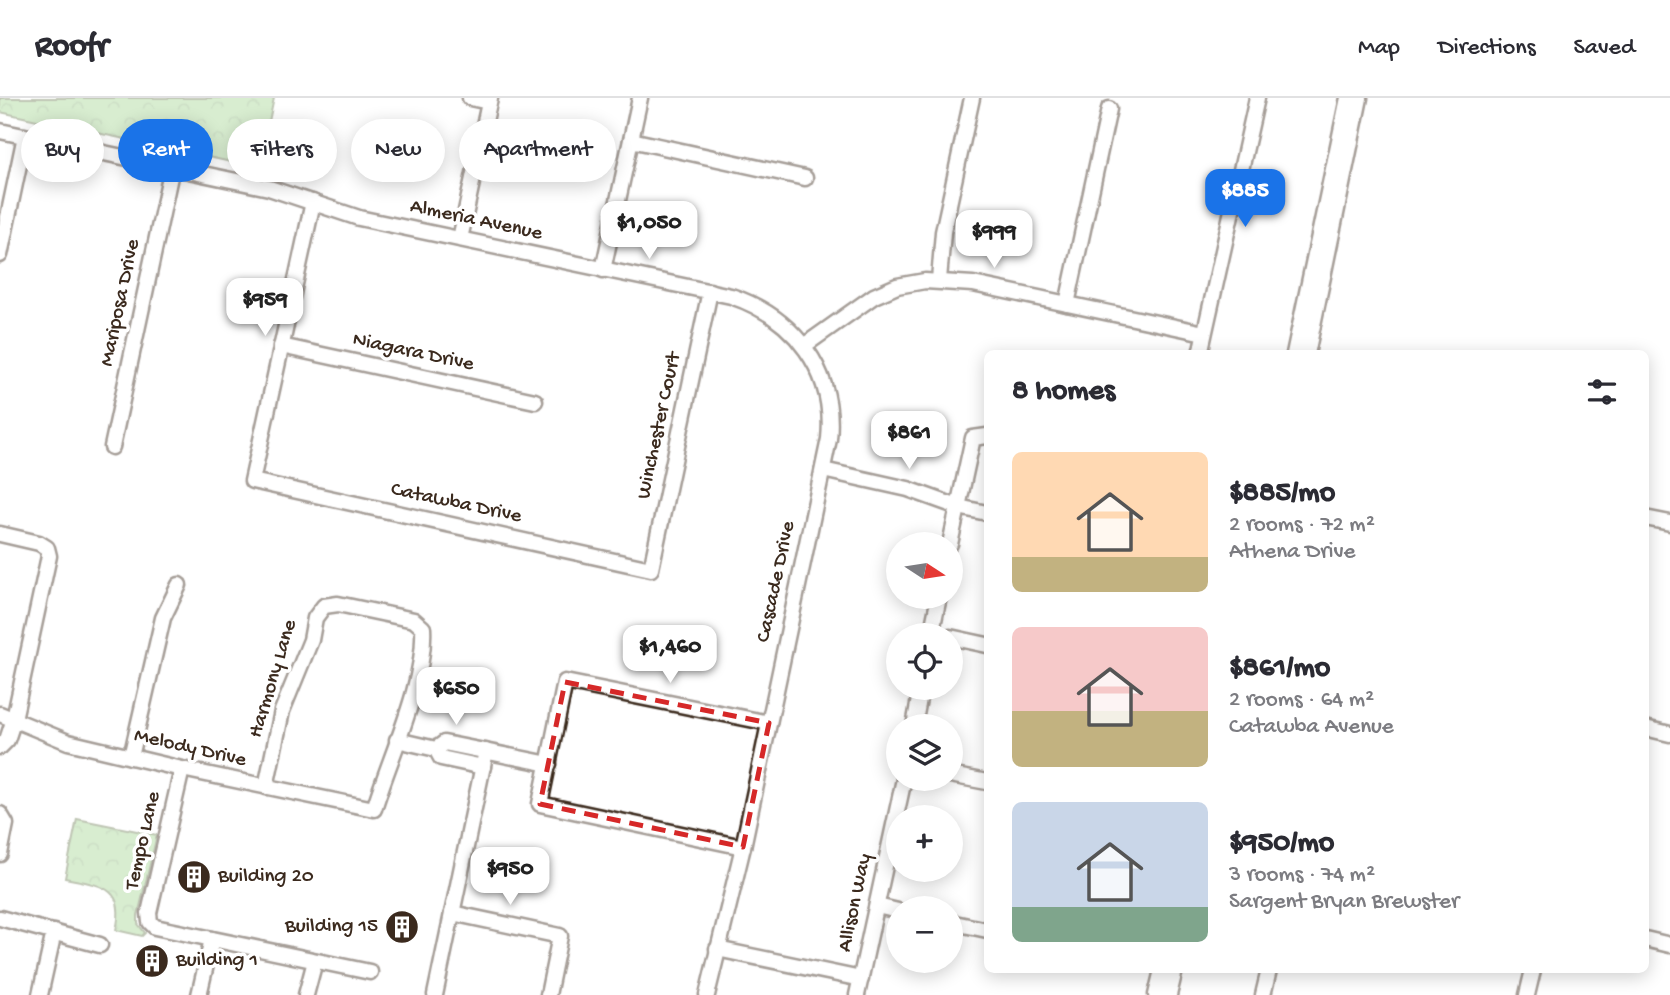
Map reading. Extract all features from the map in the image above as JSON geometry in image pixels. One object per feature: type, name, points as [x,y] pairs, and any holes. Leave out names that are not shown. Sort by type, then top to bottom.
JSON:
[{"type":"street","points":[[460,239],[489,100],[470,98]]},
{"type":"street","points":[[603,270],[640,98]]},
{"type":"street","points":[[939,280],[943,232],[972,98]]},
{"type":"street","points":[[1201,350],[1256,98]]},
{"type":"street","points":[[1295,350],[1348,98]]},
{"type":"street","points":[[1308,350],[1360,98]]},
{"type":"street","points":[[1068,304],[1109,109]]},
{"type":"street","name":"Almeria Avenue","points":[[0,131],[21,135]]},
{"type":"street","points":[[631,140],[805,177]]},
{"type":"street","points":[[0,256],[21,155]]},
{"type":"street","name":"Almeria Avenue","points":[[213,176],[269,188],[359,218],[731,296],[758,306],[784,324],[805,345]]},
{"type":"street","name":"Mariposa Drive","points":[[112,447],[169,182]]},
{"type":"street","points":[[281,346],[313,202]]},
{"type":"street","points":[[805,345],[874,296],[904,284],[939,280],[973,284],[1204,333]]},
{"type":"street","name":"Winchester Court","points":[[651,569],[710,291]]},
{"type":"street","name":"Cascade Drive","points":[[707,995],[743,848],[829,439],[830,408],[820,373],[805,345]]},
{"type":"street","name":"Niagara Drive","points":[[281,346],[535,401]]},
{"type":"street","name":"Catawba Drive","points":[[281,346],[252,481],[651,569]]},
{"type":"street","points":[[953,532],[980,437]]},
{"type":"street","points":[[823,470],[908,489],[958,507],[984,512]]},
{"type":"street","points":[[1649,519],[1670,523]]},
{"type":"street","points":[[0,534],[39,543],[47,548],[49,556],[7,717],[3,743]]},
{"type":"street","points":[[131,757],[163,618],[179,585]]},
{"type":"street","name":"Harmony Lane","points":[[266,787],[282,711],[311,640],[315,618],[324,606],[338,604],[414,620],[423,628],[424,643],[412,696],[397,740]]},
{"type":"street","points":[[963,640],[984,644]]},
{"type":"street","points":[[743,848],[540,804],[565,682],[769,723]]},
{"type":"street","name":"Melody Drive","points":[[7,717],[68,742],[181,769],[374,809],[397,740]]},
{"type":"street","points":[[1649,729],[1670,734]]},
{"type":"street","points":[[397,740],[436,749],[441,758],[483,766]]},
{"type":"street","points":[[436,749],[444,743],[549,764]]},
{"type":"street","points":[[435,995],[486,751]]},
{"type":"street","name":"Tempo Lane","points":[[181,769],[149,913],[150,922],[155,927],[212,939]]},
{"type":"street","points":[[963,777],[984,781]]},
{"type":"street","name":"Allison Way","points":[[857,995],[901,791]]},
{"type":"street","points":[[0,854],[3,819]]},
{"type":"street","points":[[877,906],[886,908]]},
{"type":"street","points":[[453,913],[560,936],[548,995]]},
{"type":"street","points":[[0,918],[100,945]]},
{"type":"street","points":[[963,925],[984,929]]},
{"type":"street","points":[[40,995],[54,932]]},
{"type":"street","points":[[199,995],[212,939],[370,972]]},
{"type":"street","points":[[1649,941],[1670,945]]},
{"type":"street","points":[[717,949],[861,979]]},
{"type":"street","points":[[306,995],[315,961]]},
{"type":"street","points":[[1156,995],[1161,973]]},
{"type":"street","points":[[1169,995],[1174,973]]},
{"type":"street","points":[[1263,995],[1268,973]]},
{"type":"street","points":[[1527,995],[1532,973]]},
{"type":"highlighted area","points":[[565,682],[769,723],[743,847],[540,804]]},
{"type":"green space","points":[[0,98],[274,98],[270,119],[227,119],[227,161],[213,158],[213,119],[118,119],[118,138],[104,134],[104,119],[32,119],[0,112]]},
{"type":"green space","points":[[77,819],[157,835],[138,915],[138,924],[145,933],[142,936],[116,930],[117,904],[114,896],[107,890],[65,878]]},
{"type":"place","name":"Building 20","points":[[194,877]]},
{"type":"place","name":"Building 15","points":[[402,927]]},
{"type":"place","name":"Building 1","points":[[152,961]]}]
